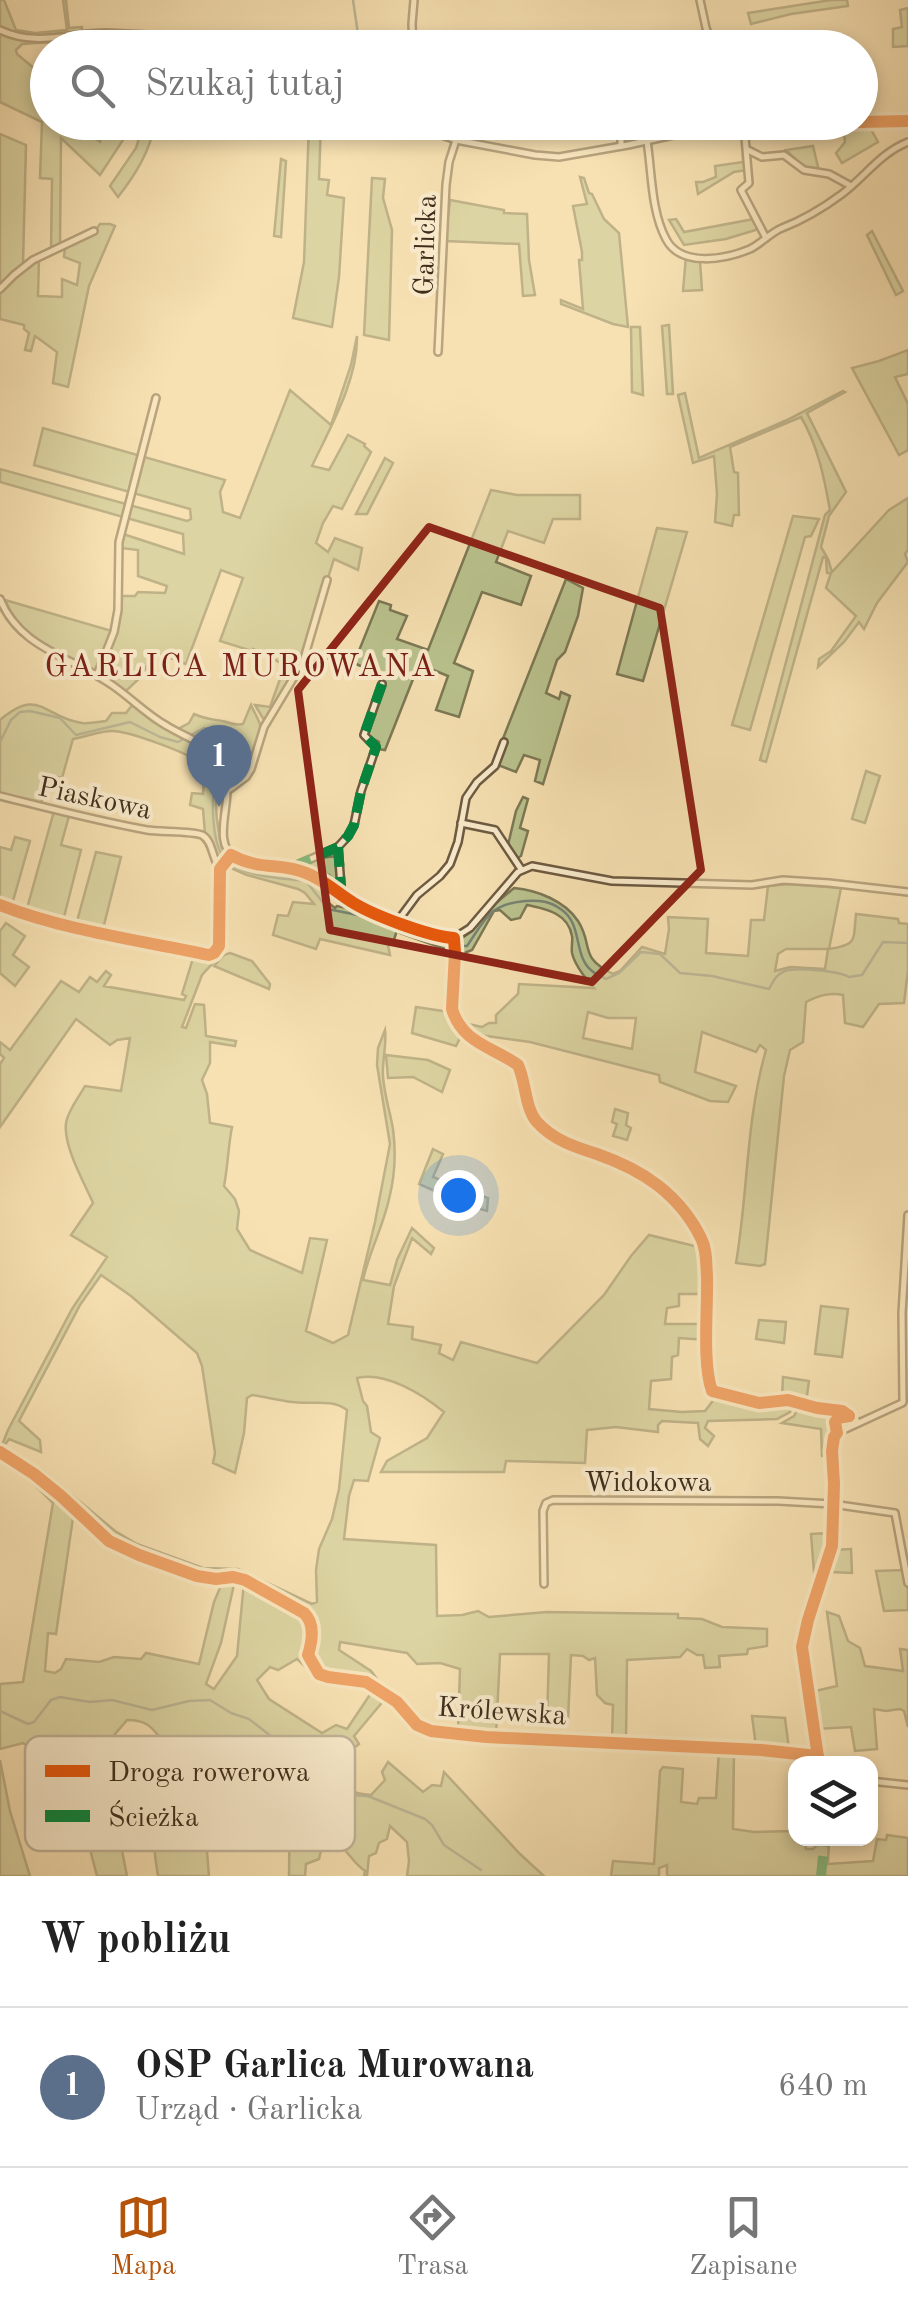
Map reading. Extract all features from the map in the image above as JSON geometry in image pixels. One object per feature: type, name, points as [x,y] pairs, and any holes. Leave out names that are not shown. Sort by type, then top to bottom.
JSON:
[{"type":"street","points":[[412,30],[414,0]]},
{"type":"street","points":[[703,1],[707,30]]},
{"type":"street","points":[[0,30],[30,39]]},
{"type":"street","points":[[878,122],[908,121]]},
{"type":"street","points":[[456,140],[545,156],[650,140]]},
{"type":"street","name":"Garlicka","points":[[438,352],[444,199],[456,140]]},
{"type":"street","points":[[621,140],[621,146]]},
{"type":"street","points":[[746,140],[749,184],[742,190],[766,238]]},
{"type":"street","points":[[647,141],[657,211],[665,237],[672,248],[700,260],[747,250],[803,220],[851,186],[887,153],[908,142]]},
{"type":"street","points":[[748,150],[762,157],[784,154],[804,170],[829,174],[851,186]]},
{"type":"street","points":[[0,288],[34,260],[94,231]]},
{"type":"street","points":[[97,676],[114,632],[120,581],[119,542],[156,398]]},
{"type":"street","points":[[230,789],[250,771],[264,727],[303,662],[326,580]]},
{"type":"street","points":[[0,599],[11,622],[26,636],[97,676],[178,733],[210,750],[222,764],[230,789],[222,834],[229,857]]},
{"type":"street","points":[[287,869],[338,847],[354,825],[375,751],[374,744],[364,735],[382,684]]},
{"type":"street","points":[[400,925],[412,901],[450,864],[466,798],[495,766],[504,742]]},
{"type":"street","name":"Piaskowa","points":[[0,796],[117,824],[201,835],[221,867]]},
{"type":"street","points":[[462,824],[495,830],[522,869]]},
{"type":"street","points":[[338,847],[338,892]]},
{"type":"street","points":[[0,905],[94,933],[209,955],[219,946],[221,867],[229,857]]},
{"type":"street","points":[[229,857],[306,873],[360,907],[455,943]]},
{"type":"street","points":[[858,1422],[835,1410],[788,1400],[759,1404],[712,1391],[707,1360],[705,1248],[693,1224],[672,1195],[638,1171],[563,1142],[536,1122],[518,1064],[478,1044],[454,1016],[455,943],[522,869],[532,866],[612,881],[752,885],[783,880],[908,892]]},
{"type":"street","points":[[818,1756],[802,1647],[832,1546],[834,1437],[906,1402],[902,1313],[908,1215]]},
{"type":"street","points":[[835,1410],[837,1433]]},
{"type":"street","points":[[835,1422],[849,1416]]},
{"type":"street","name":"Królewska","points":[[0,1452],[34,1474],[110,1541],[197,1576],[245,1580],[304,1613],[311,1627],[308,1655],[319,1674],[366,1682],[397,1702],[424,1730],[762,1750],[796,1756]]},
{"type":"street","name":"Widokowa","points":[[544,1584],[543,1511],[546,1503],[553,1500],[778,1501],[895,1513],[908,1583]]},
{"type":"street","points":[[878,1782],[908,1785]]},
{"type":"highlighted area","points":[[429,527],[660,608],[701,870],[592,982],[330,930],[298,690]]},
{"type":"green space","points":[[0,0],[4,0],[16,30],[30,35],[10,31],[0,26]]},
{"type":"green space","points":[[63,0],[69,28],[82,27],[67,30]]},
{"type":"green space","points":[[847,0],[848,6],[751,24],[748,13]]},
{"type":"green space","points":[[908,8],[908,46],[893,47],[893,29],[902,27],[900,10]]},
{"type":"green space","points":[[0,32],[30,41],[16,50],[30,65],[30,116],[0,102]]},
{"type":"green space","points":[[0,134],[26,145],[23,264],[0,286]]},
{"type":"green space","points":[[41,140],[61,140],[60,246],[51,250],[52,179],[40,178]]},
{"type":"green space","points":[[63,140],[123,140],[100,175]]},
{"type":"green space","points":[[139,140],[151,140],[118,197],[110,186]]},
{"type":"green space","points":[[308,140],[320,140],[319,179],[329,180],[327,195],[344,198],[332,327],[293,318],[304,262]]},
{"type":"green space","points":[[845,142],[878,142],[842,163],[836,153]]},
{"type":"green space","points":[[813,146],[819,171],[802,166],[786,150]]},
{"type":"green space","points":[[746,150],[747,170],[734,172],[698,194],[696,182],[716,177],[715,166],[743,162]]},
{"type":"green space","points":[[281,159],[286,161],[281,237],[274,236]]},
{"type":"green space","points":[[580,177],[604,219],[619,233],[628,327],[561,304],[561,300],[583,309],[579,260],[582,252],[573,206],[587,204]]},
{"type":"green space","points":[[372,178],[385,179],[383,198],[392,230],[389,340],[364,335]]},
{"type":"green space","points":[[450,200],[504,213],[527,214],[535,295],[523,296],[519,244],[445,241]]},
{"type":"green space","points":[[676,219],[684,232],[754,219],[759,229],[684,245],[669,220]]},
{"type":"green space","points":[[100,224],[115,226],[89,286],[68,387],[53,383],[57,352],[35,336],[31,351],[25,350],[29,333],[24,325],[0,319],[0,291],[39,258],[38,296],[62,297],[62,279],[77,285],[80,263],[64,257],[65,247],[90,237]]},
{"type":"green space","points":[[872,231],[903,291],[896,295],[867,235]]},
{"type":"green space","points":[[686,256],[700,261],[702,290],[683,291]]},
{"type":"green space","points":[[669,325],[673,394],[667,394],[662,326]]},
{"type":"green space","points":[[631,327],[640,327],[643,395],[632,392]]},
{"type":"green space","points":[[357,336],[348,385],[335,419],[312,466],[329,470],[348,435],[371,452],[342,509],[333,506],[316,543],[328,552],[335,538],[362,548],[358,570],[334,559],[300,666],[270,715],[264,720],[255,705],[270,707],[285,665],[253,649],[220,641],[243,578],[221,570],[186,664],[153,651],[143,675],[126,691],[100,673],[116,632],[121,596],[165,593],[167,586],[138,576],[138,550],[121,548],[123,534],[184,554],[183,534],[0,482],[0,469],[191,519],[190,509],[34,465],[43,428],[225,480],[220,492],[223,512],[240,518],[290,390],[331,425]]},
{"type":"green space","points":[[908,350],[908,374],[895,377],[908,404],[908,450],[899,455],[852,368]]},
{"type":"green space","points":[[843,391],[807,413],[846,492],[829,516],[821,547],[832,572],[889,510],[908,498],[908,562],[877,603],[864,629],[859,622],[818,667],[819,659],[831,651],[856,616],[826,588],[831,573],[827,573],[823,557],[766,762],[760,760],[825,515],[830,510],[823,474],[801,417],[730,447],[734,472],[738,473],[739,515],[734,515],[732,526],[715,522],[714,456],[693,463],[678,395],[685,393],[699,458]]},
{"type":"green space","points":[[385,458],[393,463],[367,514],[356,514]]},
{"type":"green space","points":[[491,490],[517,495],[580,495],[580,519],[553,519],[544,543],[508,531],[496,562],[531,576],[521,605],[482,592],[454,663],[473,671],[459,717],[436,710],[448,676],[419,664],[385,750],[378,749],[379,742],[366,731],[385,684],[381,682],[383,676],[354,663],[379,601],[407,616],[397,639],[428,650]]},
{"type":"green space","points":[[793,516],[819,519],[811,536],[805,537],[750,730],[732,725]]},
{"type":"green space","points":[[657,528],[687,532],[643,681],[617,674]]},
{"type":"green space","points":[[566,579],[583,588],[578,616],[546,693],[559,699],[561,692],[570,696],[543,784],[535,781],[540,760],[524,755],[516,772],[498,765],[502,741]]},
{"type":"green space","points":[[5,600],[112,631],[97,672],[32,636]]},
{"type":"green space","points":[[133,704],[172,732],[189,723],[194,714],[243,724],[251,705],[261,728],[254,758],[237,783],[225,780],[226,787],[217,789],[218,823],[227,857],[222,863],[205,834],[203,809],[190,805],[192,793],[203,794],[203,767],[185,754],[144,739],[112,731],[73,739],[62,778],[48,775],[41,804],[0,794],[0,720],[13,710],[34,705],[69,720],[88,723],[106,721],[112,713],[126,713]]},
{"type":"green space","points":[[866,771],[880,776],[865,823],[852,819]]},
{"type":"green space","points":[[523,797],[528,799],[520,828],[528,831],[521,856],[515,859],[508,845]]},
{"type":"green space","points":[[54,811],[69,816],[61,845],[81,850],[63,921],[26,912]]},
{"type":"green space","points":[[15,837],[30,841],[11,908],[0,903],[0,847],[11,850]]},
{"type":"green space","points":[[96,852],[121,857],[102,933],[76,925]]},
{"type":"green space","points":[[337,856],[338,885],[329,875],[301,865],[320,858]]},
{"type":"green space","points":[[229,861],[305,876],[332,892],[326,901],[335,908],[362,911],[399,924],[393,943],[388,945],[390,955],[320,939],[316,949],[273,935],[278,915],[288,916],[293,902],[314,904],[298,889],[247,875],[226,866]]},
{"type":"green space","points":[[768,886],[841,888],[829,949],[845,946],[852,940],[856,914],[898,919],[899,923],[908,924],[908,970],[904,1003],[879,1004],[863,1027],[845,1023],[843,995],[824,995],[806,1002],[803,1042],[790,1050],[784,1076],[765,1264],[760,1266],[736,1263],[751,1129],[766,1050],[760,1045],[756,1052],[702,1032],[695,1072],[736,1086],[728,1102],[710,1101],[660,1082],[659,1075],[530,1042],[472,1034],[459,1022],[482,1027],[496,1023],[496,1015],[518,994],[519,984],[594,988],[573,958],[570,928],[549,911],[527,905],[520,918],[511,920],[500,910],[494,911],[472,950],[457,956],[457,942],[514,888],[541,894],[566,908],[583,930],[595,962],[613,974],[642,947],[665,954],[668,917],[708,919],[706,953],[748,956],[751,920],[764,920]],"holes":[[[786,949],[828,949],[825,969],[790,967],[775,971],[778,954]],[[588,1012],[608,1018],[636,1018],[632,1049],[583,1038]]]},
{"type":"green space","points":[[6,923],[25,936],[13,955],[29,967],[15,986],[0,973],[0,931]]},
{"type":"green space","points":[[403,926],[449,941],[453,952],[400,933]]},
{"type":"green space","points":[[219,948],[223,952],[202,975],[182,1027],[186,1028],[195,1004],[204,1005],[206,1036],[236,1041],[235,1046],[210,1042],[210,1063],[202,1080],[210,1123],[232,1127],[224,1186],[235,1199],[239,1211],[237,1229],[250,1250],[302,1273],[310,1238],[327,1240],[306,1331],[333,1343],[348,1335],[390,1144],[377,1065],[385,1030],[383,1076],[393,1129],[394,1173],[363,1280],[390,1285],[412,1228],[434,1248],[431,1254],[412,1238],[394,1286],[388,1324],[413,1327],[412,1339],[441,1345],[439,1353],[453,1360],[461,1342],[537,1363],[604,1295],[649,1235],[703,1248],[705,1294],[679,1294],[679,1306],[667,1308],[665,1324],[706,1324],[706,1340],[679,1338],[678,1355],[672,1357],[671,1379],[651,1381],[649,1409],[705,1411],[715,1398],[757,1406],[793,1404],[790,1412],[777,1419],[708,1421],[705,1428],[714,1436],[708,1446],[700,1439],[698,1423],[662,1421],[658,1432],[616,1427],[587,1430],[585,1463],[506,1461],[504,1472],[381,1472],[387,1461],[427,1438],[444,1412],[391,1381],[357,1378],[371,1432],[380,1438],[368,1481],[354,1480],[344,1539],[436,1545],[437,1616],[478,1611],[489,1617],[547,1612],[678,1614],[678,1618],[702,1619],[722,1627],[767,1629],[767,1646],[748,1649],[747,1654],[719,1656],[720,1667],[705,1668],[703,1655],[687,1649],[680,1657],[627,1660],[626,1741],[612,1740],[613,1705],[597,1695],[595,1658],[571,1655],[568,1720],[547,1720],[549,1654],[500,1654],[496,1735],[458,1732],[460,1669],[440,1663],[417,1664],[407,1653],[340,1642],[339,1650],[371,1671],[383,1687],[358,1677],[329,1675],[311,1654],[314,1630],[305,1610],[241,1577],[198,1573],[112,1539],[37,1473],[0,1450],[72,1309],[107,1257],[71,1235],[93,1203],[71,1153],[66,1123],[85,1086],[121,1091],[130,1038],[110,1045],[76,1019],[0,1127],[0,1064],[4,1058],[0,1042],[10,1050],[61,981],[79,992],[90,977],[97,982],[106,971],[111,975],[104,986],[184,1000],[186,996],[182,994],[194,955],[213,956]],"holes":[[[101,1275],[197,1353],[215,1453],[213,1463],[235,1473],[247,1398],[252,1395],[328,1403],[347,1410],[339,1489],[319,1549],[317,1602],[312,1604],[238,1569],[203,1568],[137,1544],[115,1531],[42,1470],[4,1446],[9,1439],[41,1452],[40,1440],[19,1421],[80,1305]]]},
{"type":"green space","points":[[230,953],[252,961],[270,984],[269,989],[214,966]]},
{"type":"green space","points":[[416,1007],[449,1012],[463,1032],[456,1046],[412,1033]]},
{"type":"green space","points":[[386,1055],[428,1060],[450,1070],[442,1092],[413,1077],[388,1078]]},
{"type":"green space","points":[[615,1109],[628,1113],[626,1125],[631,1128],[627,1140],[613,1136],[617,1124],[612,1122]]},
{"type":"green space","points":[[433,1149],[443,1154],[433,1177],[488,1198],[487,1211],[419,1184]]},
{"type":"green space","points":[[821,1306],[848,1309],[842,1357],[815,1354]]},
{"type":"green space","points":[[759,1320],[786,1322],[784,1343],[756,1339]]},
{"type":"green space","points":[[783,1377],[809,1381],[806,1403],[782,1397]]},
{"type":"green space","points":[[800,1405],[833,1412],[830,1456],[822,1456],[821,1429],[782,1423],[794,1416]]},
{"type":"green space","points":[[0,1454],[60,1496],[74,1511],[56,1634],[48,1633],[45,1671],[55,1673],[66,1659],[141,1659],[146,1653],[199,1664],[223,1581],[235,1580],[221,1643],[206,1684],[214,1689],[237,1656],[244,1582],[307,1617],[310,1628],[306,1656],[314,1669],[308,1669],[297,1659],[278,1670],[270,1667],[257,1680],[269,1699],[322,1733],[336,1725],[347,1729],[373,1690],[385,1699],[354,1736],[159,1736],[148,1725],[127,1720],[114,1736],[25,1736],[25,1744],[0,1749],[0,1684],[23,1682],[53,1503],[31,1481],[0,1461]]},
{"type":"green space","points":[[831,1533],[818,1585],[815,1585],[811,1534]]},
{"type":"green space","points":[[851,1549],[852,1573],[831,1572],[828,1568],[834,1550]]},
{"type":"green space","points":[[904,1570],[908,1610],[884,1611],[876,1571]]},
{"type":"green space","points":[[827,1612],[839,1616],[848,1641],[860,1648],[865,1666],[903,1671],[900,1649],[908,1650],[908,1727],[904,1711],[874,1709],[877,1749],[855,1751],[851,1727],[816,1729],[811,1692],[837,1686]]},
{"type":"green space","points":[[752,1716],[785,1718],[789,1749],[756,1747]]},
{"type":"green space","points":[[719,1750],[734,1751],[733,1829],[788,1831],[788,1846],[813,1849],[829,1846],[828,1864],[873,1861],[878,1839],[886,1840],[887,1835],[908,1838],[908,1876],[667,1876],[667,1865],[659,1868],[659,1876],[611,1876],[613,1861],[654,1864],[663,1767],[683,1769],[681,1802],[697,1804],[699,1798],[716,1798]]},
{"type":"green space","points":[[0,1760],[10,1811],[30,1876],[0,1876]]},
{"type":"green space","points":[[388,1762],[423,1792],[432,1785],[441,1786],[444,1772],[544,1876],[407,1876],[407,1842],[390,1826],[387,1839],[369,1856],[367,1876],[346,1851],[355,1851],[355,1792],[371,1795],[385,1780],[382,1772]]},
{"type":"green space","points":[[90,1851],[122,1851],[127,1876],[97,1876]]},
{"type":"green space","points":[[155,1851],[207,1851],[209,1876],[158,1876]]},
{"type":"green space","points":[[289,1851],[321,1851],[319,1859],[306,1864],[305,1876],[289,1876]]},
{"type":"waterway","points":[[353,0],[357,30]]},
{"type":"waterway","points":[[0,742],[11,720],[20,712],[30,711],[60,718],[76,735],[130,722],[178,742],[204,728],[227,737],[230,751],[215,781],[213,806],[218,846],[229,863],[256,874],[306,881],[328,909],[377,919],[450,946],[467,946],[496,909],[540,901],[569,916],[586,965],[606,979],[619,973],[641,952],[660,954],[680,973],[769,989],[779,974],[790,970],[862,975],[883,942],[908,943]]},
{"type":"waterway","points":[[0,1711],[28,1724],[51,1700],[60,1697],[90,1702],[112,1700],[152,1710],[210,1700],[249,1719],[271,1736]]},
{"type":"waterway","points":[[355,1795],[368,1796],[425,1819],[444,1845],[481,1870]]},
{"type":"marked path","points":[[292,867],[338,847],[354,825],[376,747],[364,735],[382,684]]},
{"type":"marked path","points":[[338,847],[338,893]]},
{"type":"marked path","points":[[821,1876],[824,1846]]},
{"type":"cycle path","points":[[878,122],[908,121]]},
{"type":"cycle path","points":[[0,905],[77,928],[209,955],[219,946],[220,869],[231,855],[251,863],[306,873],[373,913],[417,930],[454,938],[452,1009],[471,1037],[518,1065],[537,1122],[557,1138],[644,1176],[671,1196],[692,1222],[701,1238],[706,1261],[706,1350],[712,1391],[759,1403],[788,1400],[842,1411],[849,1416]]},
{"type":"cycle path","points":[[818,1756],[802,1647],[832,1546],[835,1422],[849,1416]]},
{"type":"cycle path","points":[[0,1452],[61,1496],[109,1541],[197,1576],[245,1580],[304,1613],[311,1627],[308,1655],[319,1674],[366,1682],[397,1702],[417,1725],[431,1731],[818,1756]]},
{"type":"place","name":"OSP Garlica Murowana","points":[[219,807]]},
{"type":"district","name":"GARLICA MUROWANA","points":[[241,665]]}]
